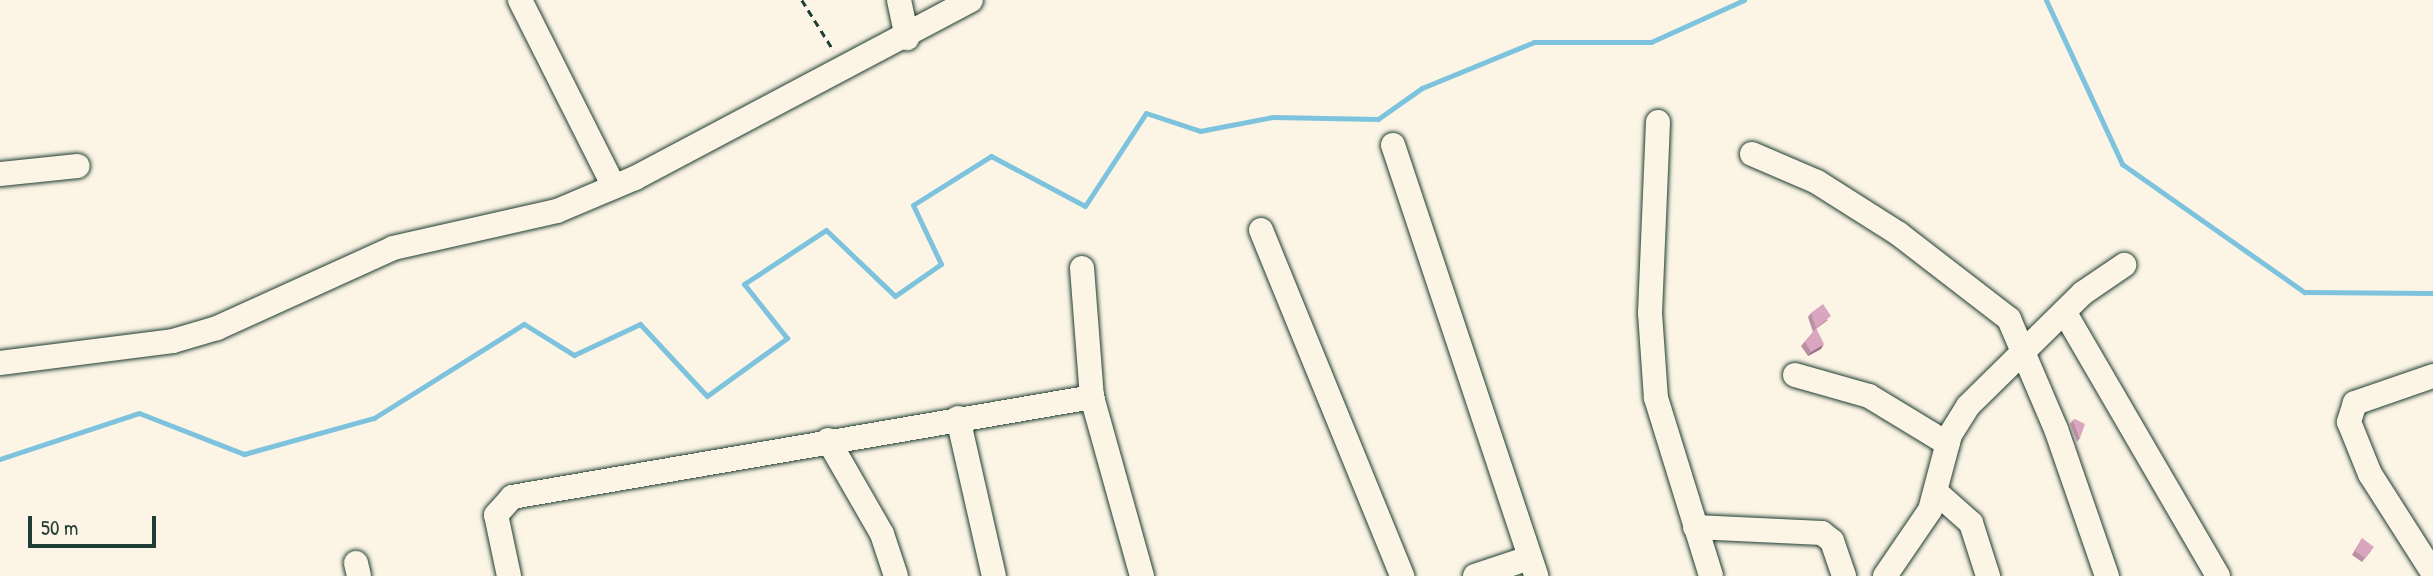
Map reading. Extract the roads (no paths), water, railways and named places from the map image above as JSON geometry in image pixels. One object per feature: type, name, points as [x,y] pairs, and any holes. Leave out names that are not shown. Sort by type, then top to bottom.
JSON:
[{"type":"street","points":[[520,0],[614,187]]},
{"type":"street","points":[[899,0],[907,38]]},
{"type":"street","points":[[0,363],[184,338],[393,248],[557,211],[614,187],[907,38],[971,0]]},
{"type":"street","points":[[1658,122],[1650,313],[1654,377],[1711,576]]},
{"type":"street","points":[[1393,145],[1533,567],[1475,576]]},
{"type":"street","points":[[1752,154],[1817,182],[1899,234],[2008,319],[2024,353],[2107,576]]},
{"type":"street","points":[[0,174],[78,166]]},
{"type":"street","points":[[1261,230],[1402,576]]},
{"type":"street","points":[[1885,576],[1936,492],[1948,444],[1968,406],[2065,313],[2124,265]]},
{"type":"street","points":[[1082,268],[1092,397],[1142,576]]},
{"type":"street","points":[[2065,313],[2218,576]]},
{"type":"street","points":[[1795,375],[1869,396],[1948,444]]},
{"type":"street","points":[[2433,376],[2355,403],[2349,422],[2370,474],[2433,573]]},
{"type":"street","points":[[509,576],[498,541],[497,508],[504,500],[828,440],[1092,397]]},
{"type":"street","points":[[958,418],[994,576]]},
{"type":"street","points":[[828,440],[882,534],[896,576]]},
{"type":"street","points":[[1936,492],[1971,523],[1988,576]]},
{"type":"street","points":[[1695,527],[1822,533],[1832,541],[1844,576]]},
{"type":"waterway","points":[[0,459],[139,413],[244,454],[374,418],[524,324],[574,355],[640,324],[707,396],[787,338],[744,284],[826,230],[895,296],[941,264],[913,205],[991,156],[1085,206],[1146,113],[1200,131],[1273,117],[1378,119],[1422,88],[1534,42],[1651,42],[1744,0]]},
{"type":"waterway","points":[[2046,0],[2122,164],[2304,292],[2433,293]]}]
